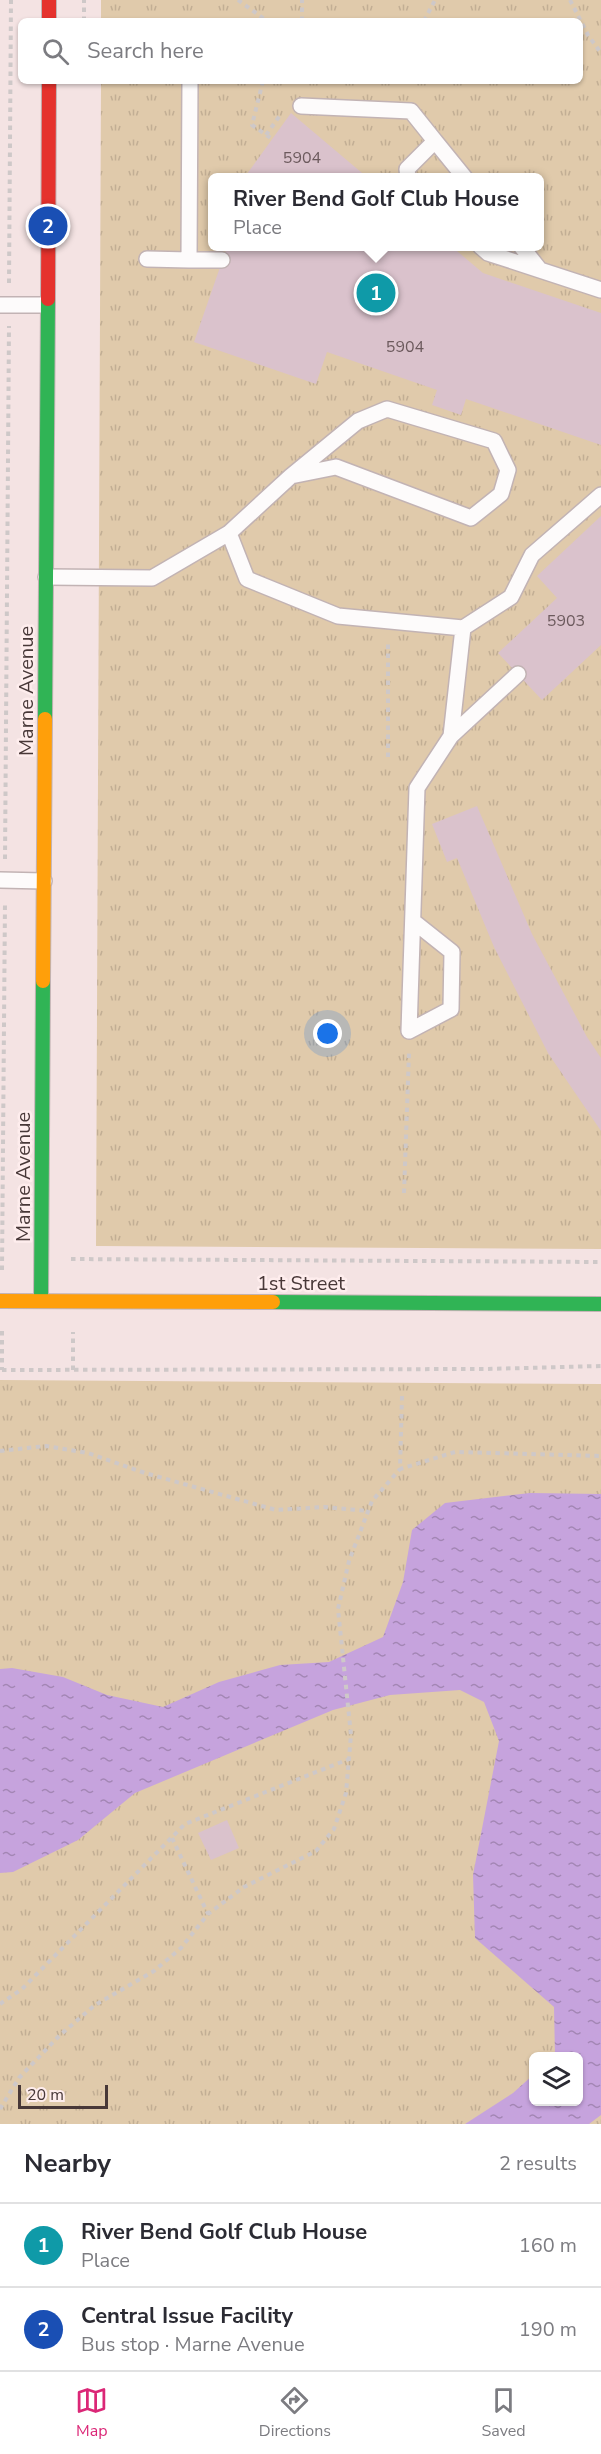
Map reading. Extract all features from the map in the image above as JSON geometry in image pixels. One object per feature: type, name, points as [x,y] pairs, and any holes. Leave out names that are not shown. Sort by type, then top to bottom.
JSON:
[{"type":"street","points":[[49,0],[49,18]]},
{"type":"street","name":"Marne Avenue","points":[[42,1302],[49,84]]},
{"type":"street","name":"1st Street","points":[[1,1301],[601,1304]]},
{"type":"lane","points":[[189,260],[190,84]]},
{"type":"lane","points":[[301,106],[411,111],[462,173]]},
{"type":"lane","points":[[408,173],[407,169],[435,141]]},
{"type":"lane","points":[[486,251],[601,290]]},
{"type":"lane","points":[[525,251],[540,270]]},
{"type":"lane","points":[[147,259],[222,260]]},
{"type":"lane","points":[[4,305],[47,305]]},
{"type":"lane","points":[[46,577],[152,578],[229,533],[291,476],[358,421],[387,409],[494,441],[508,470],[501,494],[471,518],[336,467],[291,476]]},
{"type":"lane","points":[[229,533],[247,579],[338,616],[464,628],[511,597],[532,555],[601,495]]},
{"type":"lane","points":[[452,736],[464,628]]},
{"type":"lane","points":[[413,921],[452,952],[451,1009],[410,1031],[413,921],[417,788],[452,736],[518,674]]},
{"type":"lane","points":[[3,880],[44,881]]},
{"type":"path","points":[[11,0],[4,305],[1,1370],[486,1369],[601,1365]]},
{"type":"path","points":[[84,0],[84,18]]},
{"type":"path","points":[[238,0],[263,18]]},
{"type":"path","points":[[302,0],[302,18]]},
{"type":"path","points":[[426,18],[435,0]]},
{"type":"path","points":[[570,0],[579,18]]},
{"type":"path","points":[[583,25],[601,53]]},
{"type":"path","points":[[262,84],[252,125],[272,139]]},
{"type":"path","points":[[388,622],[388,757]]},
{"type":"path","points":[[404,1193],[410,1031]]},
{"type":"path","points":[[1,1258],[601,1262]]},
{"type":"path","points":[[400,1468],[402,1396]]},
{"type":"path","points":[[0,1451],[46,1446],[88,1453],[145,1473],[276,1510],[324,1507],[368,1511]]},
{"type":"path","points":[[1,2106],[19,2078],[59,2036],[95,2005],[154,1971],[181,1948],[208,1914],[244,1887],[316,1851],[334,1828],[346,1793],[351,1735],[338,1609],[349,1561],[372,1501],[400,1468],[455,1452],[601,1456]]},
{"type":"path","points":[[0,2004],[22,1989],[185,1824],[349,1759]]},
{"type":"path","points":[[172,1838],[208,1914]]},
{"type":"green space","points":[[101,0],[601,0],[601,1249],[96,1246],[101,84],[583,84],[583,18],[101,18]]},
{"type":"green space","points":[[0,1380],[601,1384],[601,2124],[0,2124]]},
{"type":"water","points":[[530,1493],[601,1494],[601,2115],[589,2124],[465,2124],[513,2093],[529,2079],[529,2106],[583,2106],[583,2052],[555,2052],[554,2007],[475,1938],[473,1875],[499,1741],[484,1702],[460,1690],[390,1695],[333,1710],[135,1793],[78,1840],[13,1872],[0,1873],[0,1669],[12,1668],[63,1677],[107,1695],[163,1707],[219,1682],[280,1665],[329,1662],[383,1637],[403,1582],[412,1530],[445,1503]]},
{"type":"building","points":[[291,113],[362,173],[248,173]]},
{"type":"building","points":[[226,251],[457,251],[483,273],[601,313],[601,445],[466,399],[461,415],[432,405],[437,390],[327,352],[316,384],[194,342]]},
{"type":"building","points":[[601,516],[601,645],[542,700],[498,653],[557,598],[537,576]]},
{"type":"building","points":[[477,806],[532,934],[587,1037],[601,1058],[601,1131],[548,1053],[494,947],[457,858],[447,862],[432,824]]},
{"type":"building","points":[[227,1820],[239,1848],[211,1860],[198,1833]]},
{"type":"traffic: fast","points":[[45,719],[48,299]]},
{"type":"traffic: fast","points":[[41,1301],[43,981]]},
{"type":"traffic: fast","points":[[273,1302],[601,1304]]},
{"type":"traffic: slow","points":[[43,981],[45,719]]},
{"type":"traffic: slow","points":[[0,1301],[273,1302]]},
{"type":"traffic: jam","points":[[49,0],[49,18]]},
{"type":"traffic: jam","points":[[48,299],[49,84]]},
{"type":"place","name":"Central Issue Facility","points":[[48,226]]},
{"type":"place","name":"River Bend Golf Club House","points":[[376,293]]}]
